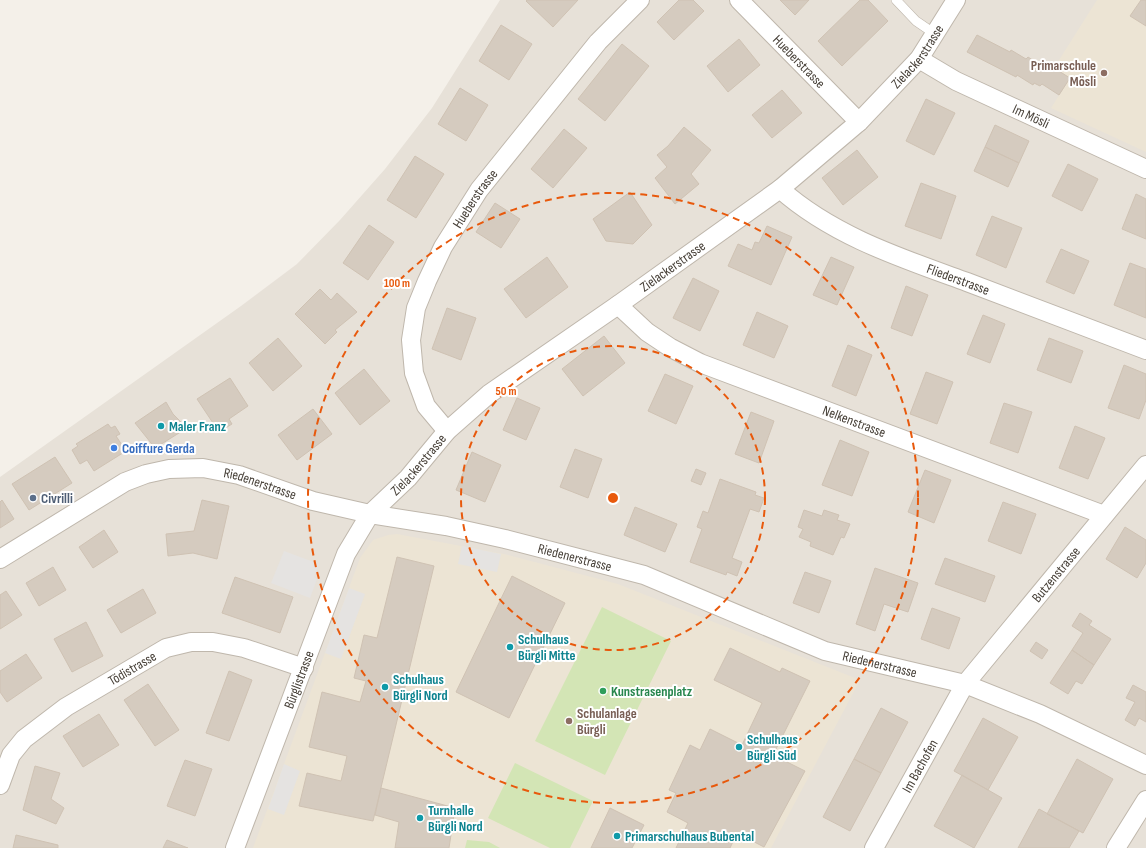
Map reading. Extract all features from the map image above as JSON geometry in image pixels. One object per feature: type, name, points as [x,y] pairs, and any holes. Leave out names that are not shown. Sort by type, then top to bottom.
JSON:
[{"type":"street","name":"Hueberstrasse","points":[[447,431],[426,406],[414,373],[411,340],[416,308],[427,281],[443,247],[479,190],[598,42],[640,0]]},
{"type":"street","name":"Hueberstrasse","points":[[739,0],[859,122]]},
{"type":"street","name":"Zielackerstrasse","points":[[370,514],[408,478],[447,431],[489,394],[618,305],[780,189],[859,122],[919,59],[956,0]]},
{"type":"street","name":"Im Mösli","points":[[919,59],[956,81],[1146,169]]},
{"type":"street","name":"Fliederstrasse","points":[[780,189],[798,205],[820,219],[893,255],[1146,350]]},
{"type":"street","name":"Nelkenstrasse","points":[[618,305],[647,332],[671,348],[700,363],[1104,515]]},
{"type":"street","name":"Butzenstrasse","points":[[965,684],[1146,465]]},
{"type":"street","name":"Riedenerstrasse","points":[[0,559],[124,482],[146,474],[169,469],[203,468],[239,475],[313,501],[370,514],[446,526],[505,539],[644,575],[825,651],[965,684],[1040,714],[1146,765]]},
{"type":"street","name":"Bürglistrasse","points":[[235,848],[346,554],[370,514]]},
{"type":"street","name":"Tödistrasse","points":[[0,785],[11,755],[24,739],[66,706],[166,648],[191,642],[213,642],[244,648],[304,668]]},
{"type":"street","name":"Im Bachofen","points":[[874,848],[965,684]]},
{"type":"street","points":[[1116,848],[1146,800]]},
{"type":"lane","points":[[896,0],[916,21],[934,34]]},
{"type":"shaded area","points":[[500,0],[1146,0],[1146,848],[0,848],[0,477],[241,306],[297,264],[340,220],[385,169],[432,108]]},
{"type":"shaded area","name":"Primarschule Mösli","points":[[1097,0],[1146,0],[1146,152],[1051,108],[1070,78],[1054,68]]},
{"type":"shaded area","name":"Schulanlage Bürgli","points":[[397,534],[504,554],[618,584],[860,680],[771,848],[253,848],[360,558],[373,540],[388,535]]},
{"type":"shaded area","points":[[462,546],[501,554],[497,572],[458,564]]},
{"type":"shaded area","points":[[284,551],[319,564],[314,577],[317,579],[310,598],[271,583]]},
{"type":"shaded area","points":[[349,588],[365,594],[341,659],[325,653]]},
{"type":"shaded area","points":[[284,764],[300,771],[284,815],[268,809]]},
{"type":"green space","name":"Kunstrasenplatz","points":[[602,607],[671,641],[605,775],[535,741]]},
{"type":"green space","points":[[515,763],[593,801],[570,848],[550,848],[488,818]]},
{"type":"green space","points":[[467,840],[489,842],[500,848],[465,848]]},
{"type":"building","points":[[578,0],[553,27],[526,1]]},
{"type":"building","points":[[679,0],[693,0],[704,11],[674,40],[657,22]]},
{"type":"building","points":[[780,0],[809,0],[795,15]]},
{"type":"building","points":[[860,0],[868,0],[888,21],[842,66],[818,41]]},
{"type":"building","points":[[1141,0],[1146,0],[1146,26],[1130,16]]},
{"type":"building","points":[[501,25],[532,44],[509,80],[479,61]]},
{"type":"building","points":[[977,35],[1010,52],[1011,50],[1026,59],[1028,57],[1043,67],[1045,65],[1053,70],[1054,68],[1070,78],[1059,95],[1042,84],[1040,86],[1034,83],[1033,85],[1017,75],[1016,77],[967,52]]},
{"type":"building","points":[[739,39],[760,65],[728,92],[707,66]]},
{"type":"building","points":[[622,44],[649,66],[605,121],[578,99]]},
{"type":"building","points":[[460,88],[488,105],[466,141],[438,124]]},
{"type":"building","points":[[782,90],[802,113],[772,138],[752,115]]},
{"type":"building","points":[[926,99],[955,113],[934,155],[906,141]]},
{"type":"building","points":[[995,125],[1029,141],[1019,163],[985,147]]},
{"type":"building","points":[[684,127],[711,150],[691,174],[699,184],[675,204],[655,178],[667,167],[657,155],[668,146]]},
{"type":"building","points":[[564,129],[587,148],[553,188],[531,169]]},
{"type":"building","points":[[985,147],[1019,163],[1008,187],[974,171]]},
{"type":"building","points":[[857,150],[878,177],[843,205],[822,178]]},
{"type":"building","points":[[415,156],[444,174],[416,218],[387,200]]},
{"type":"building","points":[[1068,164],[1098,179],[1082,211],[1052,196]]},
{"type":"building","points":[[921,183],[956,196],[941,239],[905,226]]},
{"type":"building","points":[[630,192],[652,225],[633,244],[606,241],[593,219]]},
{"type":"building","points":[[1136,194],[1146,199],[1146,239],[1122,229]]},
{"type":"building","points":[[495,203],[520,219],[501,248],[476,232]]},
{"type":"building","points":[[992,216],[1022,228],[1006,268],[976,255]]},
{"type":"building","points":[[369,225],[394,242],[368,280],[343,263]]},
{"type":"building","points":[[767,226],[792,237],[771,285],[728,266],[738,244],[752,250],[755,242],[759,243]]},
{"type":"building","points":[[1061,249],[1089,261],[1074,294],[1046,282]]},
{"type":"building","points":[[547,257],[568,287],[526,318],[504,289]]},
{"type":"building","points":[[831,257],[854,267],[837,305],[813,295]]},
{"type":"building","points":[[1130,263],[1146,269],[1146,318],[1114,305]]},
{"type":"building","points":[[693,278],[719,291],[700,331],[673,318]]},
{"type":"building","points":[[906,286],[928,295],[912,336],[891,328]]},
{"type":"building","points":[[320,289],[331,300],[337,293],[357,312],[335,330],[337,332],[325,344],[295,314]]},
{"type":"building","points":[[447,308],[476,318],[461,360],[432,349]]},
{"type":"building","points":[[757,312],[788,326],[774,358],[743,345]]},
{"type":"building","points":[[983,315],[1005,324],[990,363],[967,354]]},
{"type":"building","points":[[604,336],[625,363],[583,396],[562,369]]},
{"type":"building","points":[[278,338],[302,366],[273,391],[249,363]]},
{"type":"building","points":[[1049,338],[1083,351],[1071,383],[1037,370]]},
{"type":"building","points":[[848,345],[872,355],[856,396],[832,386]]},
{"type":"building","points":[[1124,365],[1146,374],[1146,400],[1139,419],[1108,408]]},
{"type":"building","points":[[364,369],[390,401],[360,425],[335,393]]},
{"type":"building","points":[[926,372],[953,382],[937,424],[910,414]]},
{"type":"building","points":[[665,374],[693,386],[676,424],[648,411]]},
{"type":"building","points":[[230,378],[248,406],[229,419],[232,424],[219,432],[197,399]]},
{"type":"building","points":[[517,398],[540,408],[526,440],[503,430]]},
{"type":"building","name":"Maler Franz","points":[[166,402],[173,414],[187,428],[155,448],[135,423]]},
{"type":"building","points":[[1004,403],[1032,412],[1018,453],[990,443]]},
{"type":"building","points":[[313,409],[332,434],[297,460],[278,435]]},
{"type":"building","points":[[751,412],[774,421],[759,463],[735,454]]},
{"type":"building","points":[[108,424],[111,428],[115,426],[120,434],[116,436],[126,451],[94,471],[87,460],[80,464],[72,450],[78,446],[76,444]]},
{"type":"building","points":[[1075,426],[1105,438],[1088,479],[1059,468]]},
{"type":"building","points":[[840,440],[869,452],[852,496],[822,485]]},
{"type":"building","points":[[575,449],[602,459],[588,498],[560,487]]},
{"type":"building","points":[[472,452],[501,465],[485,502],[456,490]]},
{"type":"building","points":[[55,457],[72,483],[29,510],[12,484]]},
{"type":"building","points":[[696,469],[706,473],[701,485],[691,481]]},
{"type":"building","points":[[925,470],[951,480],[934,523],[908,512]]},
{"type":"building","points":[[720,479],[756,492],[755,495],[764,498],[759,512],[750,509],[732,558],[742,562],[737,576],[727,572],[726,575],[690,562],[702,529],[697,527],[703,511],[708,513]]},
{"type":"building","points":[[2,500],[14,519],[0,528],[0,502]]},
{"type":"building","points":[[202,500],[229,506],[217,559],[193,553],[168,556],[166,534],[194,531]]},
{"type":"building","points":[[1003,502],[1036,514],[1021,554],[988,541]]},
{"type":"building","points":[[635,507],[677,524],[665,552],[624,535]]},
{"type":"building","points":[[804,510],[822,516],[824,510],[839,515],[837,520],[850,524],[844,538],[841,537],[833,555],[810,546],[811,542],[799,537],[803,529],[798,527]]},
{"type":"building","points":[[1125,527],[1146,540],[1146,563],[1137,578],[1106,559]]},
{"type":"building","points":[[104,530],[118,552],[93,568],[79,547]]},
{"type":"building","name":"Schulhaus Bürgli Nord","points":[[397,557],[434,566],[373,821],[299,806],[307,773],[341,781],[347,756],[309,747],[322,692],[360,702],[366,681],[354,678],[364,635],[377,638]]},
{"type":"building","points":[[945,558],[995,576],[985,602],[935,584]]},
{"type":"building","points":[[53,567],[66,590],[39,606],[26,583]]},
{"type":"building","points":[[875,568],[918,583],[908,612],[884,604],[875,631],[856,624]]},
{"type":"building","points":[[805,572],[831,581],[819,613],[793,603]]},
{"type":"building","name":"Schulhaus Bürgli Mitte","points":[[512,576],[565,603],[509,718],[456,692]]},
{"type":"building","points":[[235,577],[293,597],[280,633],[222,613]]},
{"type":"building","points":[[143,589],[156,613],[121,633],[107,610]]},
{"type":"building","points":[[6,591],[22,615],[0,629],[0,595]]},
{"type":"building","points":[[932,608],[960,618],[949,649],[921,639]]},
{"type":"building","points":[[1080,613],[1092,621],[1089,625],[1111,639],[1094,665],[1072,650],[1083,633],[1072,626]]},
{"type":"building","points":[[86,622],[103,656],[72,672],[54,639]]},
{"type":"building","points":[[1036,642],[1048,650],[1042,659],[1030,651]]},
{"type":"building","name":"Schulhaus Bürgli Süd","points":[[730,648],[780,672],[782,668],[810,681],[773,755],[805,771],[764,847],[737,833],[730,848],[676,848],[688,823],[667,812],[676,793],[669,790],[690,745],[700,750],[710,729],[742,745],[762,703],[714,680]]},
{"type":"building","points":[[1072,650],[1094,665],[1082,684],[1076,681],[1068,694],[1050,683]]},
{"type":"building","points":[[26,654],[42,678],[7,702],[0,692],[0,671]]},
{"type":"building","points":[[229,671],[252,680],[229,741],[206,733]]},
{"type":"building","points":[[148,684],[179,730],[155,746],[124,700]]},
{"type":"building","points":[[1133,685],[1146,692],[1146,722],[1139,718],[1135,726],[1125,720],[1135,702],[1126,698]]},
{"type":"building","points":[[881,708],[908,722],[881,773],[854,759]]},
{"type":"building","points":[[99,714],[119,745],[83,767],[63,736]]},
{"type":"building","points":[[983,718],[1018,737],[988,790],[954,771]]},
{"type":"building","points":[[854,759],[881,773],[850,831],[823,817]]},
{"type":"building","points":[[1077,759],[1113,779],[1083,833],[1047,814]]},
{"type":"building","points":[[185,760],[212,769],[195,816],[167,806]]},
{"type":"building","points":[[35,766],[60,773],[51,799],[64,808],[56,824],[23,810]]},
{"type":"building","points":[[962,775],[1002,798],[974,848],[934,826]]},
{"type":"building","name":"Turnhalle Bürgli Nord","points":[[381,788],[455,808],[449,848],[395,848],[399,822],[375,815]]},
{"type":"building","name":"Primarschulhaus Bubental","points":[[610,808],[644,825],[632,848],[591,848]]},
{"type":"building","points":[[1039,809],[1079,831],[1069,848],[1018,848]]},
{"type":"building","points":[[16,835],[58,845],[58,848],[13,848]]},
{"type":"building","points":[[167,840],[188,848],[163,848]]},
{"type":"place","name":"Primarschule Mösli","points":[[1104,73]]},
{"type":"place","name":"Maler Franz","points":[[161,426]]},
{"type":"place","name":"Coiffure Gerda","points":[[114,448]]},
{"type":"place","name":"Civrilli","points":[[33,498]]},
{"type":"place","name":"Schulhaus Bürgli Mitte","points":[[510,647]]},
{"type":"place","name":"Schulhaus Bürgli Nord","points":[[385,687]]},
{"type":"place","name":"Kunstrasenplatz","points":[[603,691]]},
{"type":"place","name":"Schulanlage Bürgli","points":[[569,721]]},
{"type":"place","name":"Schulhaus Bürgli Süd","points":[[739,747]]},
{"type":"place","name":"Turnhalle Bürgli Nord","points":[[420,818]]},
{"type":"place","name":"Primarschulhaus Bubental","points":[[617,836]]}]
